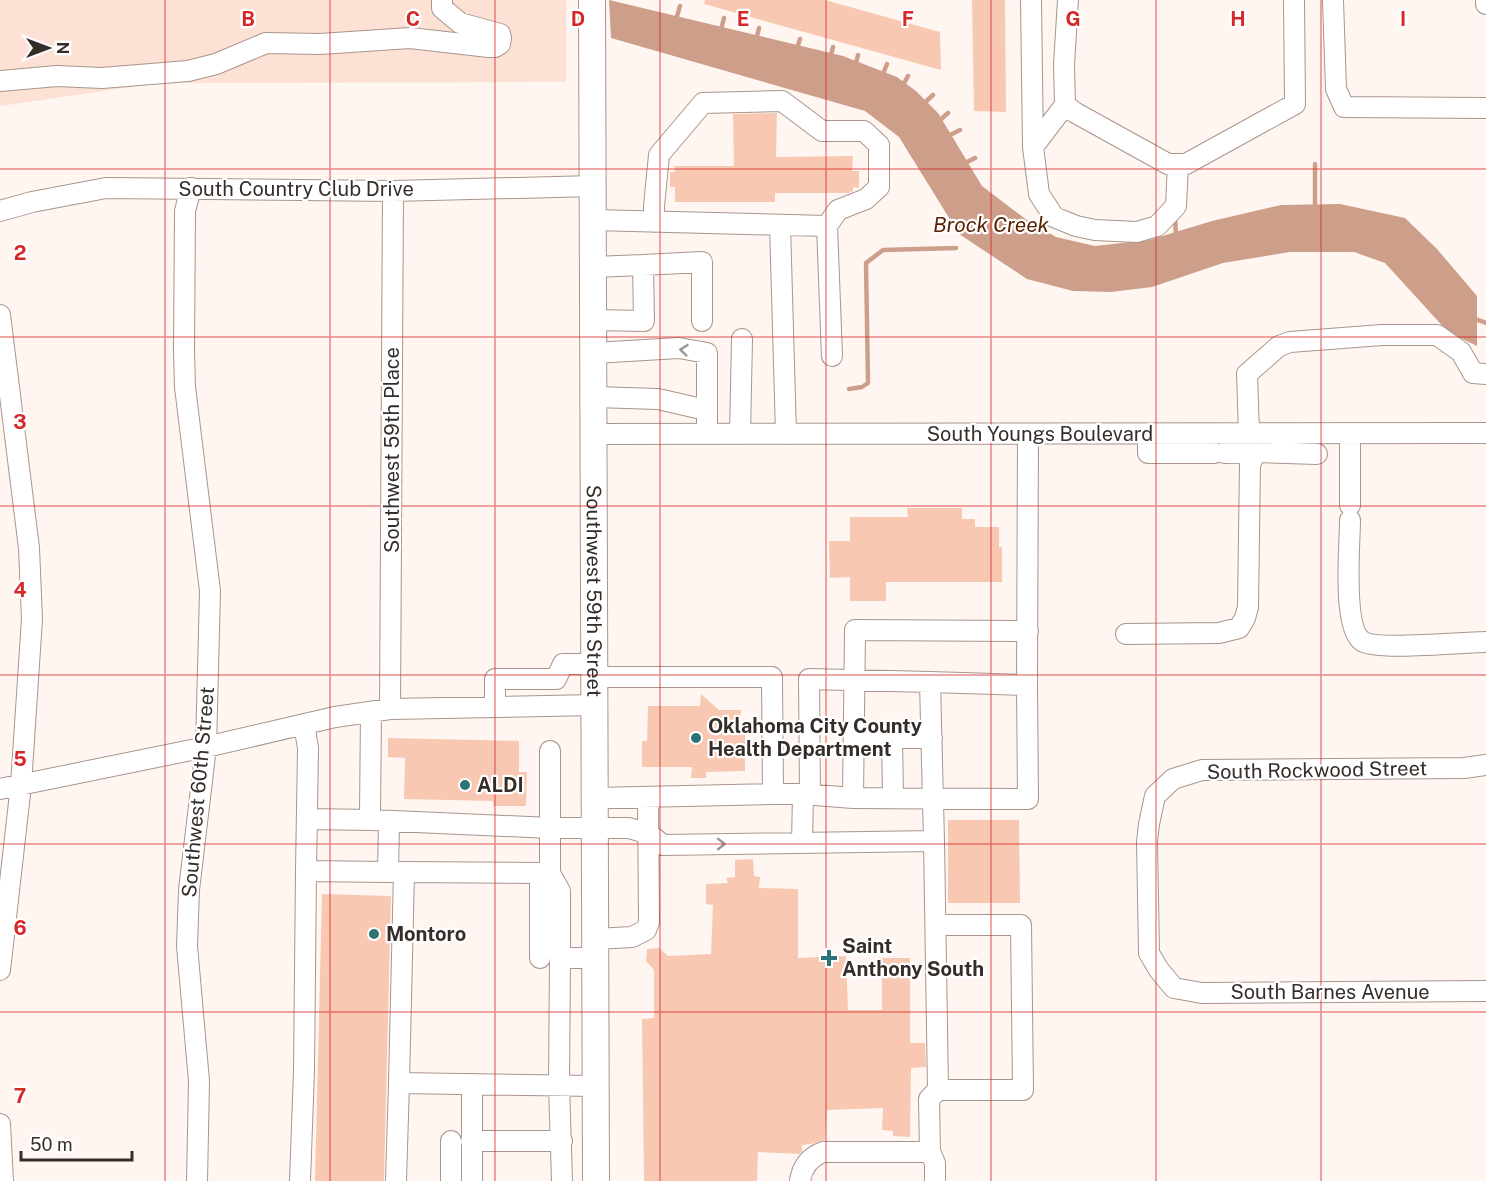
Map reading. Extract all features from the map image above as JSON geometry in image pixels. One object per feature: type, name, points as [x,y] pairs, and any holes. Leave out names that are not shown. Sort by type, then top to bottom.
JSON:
[{"type":"main road","name":"Southwest 59th Street","points":[[592,0],[596,1181]]},
{"type":"street","points":[[0,81],[57,76],[102,78],[188,70],[216,64],[266,43],[320,44],[410,38],[436,42],[458,32],[442,8],[442,0]]},
{"type":"street","points":[[1031,0],[1033,147],[1040,194],[1054,217],[1076,226],[1095,230],[1137,231],[1157,226],[1176,206],[1178,164]]},
{"type":"street","points":[[1033,147],[1065,105],[1064,65],[1068,0]]},
{"type":"street","points":[[1065,105],[1168,164],[1186,164],[1295,104],[1294,0]]},
{"type":"street","points":[[1333,0],[1336,89],[1344,107],[1486,108]]},
{"type":"street","points":[[654,222],[659,155],[703,103],[782,101],[822,131],[864,131],[879,145],[879,187],[867,199],[838,210],[827,226],[832,356]]},
{"type":"street","name":"South Country Club Drive","points":[[0,211],[32,202],[106,188],[393,191],[594,186]]},
{"type":"street","name":"Southwest 60th Street","points":[[191,188],[185,211],[185,387],[210,591],[206,747],[189,890],[187,946],[199,1081],[197,1181]]},
{"type":"street","name":"Southwest 59th Place","points":[[393,191],[381,710],[370,814],[381,821],[396,872],[399,1083],[396,1181]]},
{"type":"street","points":[[594,220],[827,226]]},
{"type":"street","points":[[780,225],[786,434]]},
{"type":"street","points":[[594,267],[702,262],[702,321]]},
{"type":"street","points":[[594,320],[644,321],[643,265]]},
{"type":"street","points":[[0,315],[29,548],[32,619],[21,785],[0,970]]},
{"type":"street","points":[[1126,634],[1219,633],[1239,628],[1245,618],[1248,607],[1250,464],[1254,440],[1247,374],[1279,346],[1290,342],[1437,335],[1461,352],[1473,373],[1486,374]]},
{"type":"street","points":[[740,434],[742,339]]},
{"type":"street","points":[[594,353],[679,348],[707,353],[707,434]]},
{"type":"street","points":[[594,397],[658,399],[706,410]]},
{"type":"street","name":"South Youngs Boulevard","points":[[595,434],[1148,434],[1350,444],[1486,433]]},
{"type":"street","points":[[595,798],[806,794],[853,798],[1028,799],[1028,434]]},
{"type":"street","points":[[1148,434],[1148,453],[1219,453],[1254,440],[1322,454],[1350,444],[1349,612],[1353,628],[1360,640],[1368,644],[1384,646],[1486,642]]},
{"type":"street","points":[[853,798],[855,630],[1028,631]]},
{"type":"street","points":[[495,707],[495,679],[556,679],[563,664],[595,670],[772,677],[773,794]]},
{"type":"street","points":[[802,843],[806,794],[809,679],[1027,685]]},
{"type":"street","points":[[930,682],[938,1090]]},
{"type":"street","points":[[0,789],[206,747],[304,724],[381,710],[595,705]]},
{"type":"street","points":[[300,1181],[304,1071],[308,748],[304,724]]},
{"type":"street","points":[[854,736],[932,738]]},
{"type":"street","points":[[892,737],[892,798]]},
{"type":"street","points":[[540,958],[550,828],[550,751]]},
{"type":"street","name":"South Rockwood Street","points":[[1174,988],[1149,953],[1147,843],[1155,796],[1173,779],[1202,770],[1464,768],[1486,765]]},
{"type":"street","points":[[560,958],[632,937],[646,930],[649,922],[656,839],[648,796]]},
{"type":"street","points":[[307,819],[550,828],[629,828],[656,839],[802,843],[934,842]]},
{"type":"street","points":[[306,871],[545,873],[560,891],[559,1086],[562,1181]]},
{"type":"street","points":[[935,1181],[935,1163],[930,1152],[929,1099],[938,1090],[1023,1090],[1021,925],[936,926]]},
{"type":"street","name":"South Barnes Avenue","points":[[1174,988],[1202,993],[1486,991]]},
{"type":"street","points":[[399,1083],[595,1086]]},
{"type":"street","points":[[472,1084],[472,1181]]},
{"type":"street","points":[[0,1124],[3,1181]]},
{"type":"street","points":[[451,1141],[451,1181]]},
{"type":"street","points":[[471,1141],[562,1141]]},
{"type":"street","points":[[800,1181],[805,1166],[813,1156],[823,1152],[930,1152]]},
{"type":"shaded area","points":[[0,0],[566,0],[566,82],[159,83],[0,106]]},
{"type":"water","name":"Brock Creek","points":[[609,0],[843,56],[897,77],[916,91],[938,113],[982,186],[1028,221],[1056,237],[1095,246],[1149,240],[1212,221],[1281,205],[1340,204],[1405,218],[1437,249],[1477,296],[1477,346],[1448,332],[1385,263],[1354,252],[1290,252],[1223,263],[1152,287],[1111,292],[1073,291],[1027,279],[959,234],[899,137],[865,111],[611,38]]},
{"type":"building","points":[[705,0],[825,0],[940,32],[941,70],[704,4]]},
{"type":"building","points":[[972,0],[1005,0],[1006,112],[974,111]]},
{"type":"building","points":[[777,113],[776,157],[853,156],[852,171],[859,171],[859,188],[853,187],[853,191],[849,193],[775,193],[775,202],[675,202],[675,187],[670,187],[670,172],[675,172],[674,166],[734,166],[733,114]]},
{"type":"building","points":[[907,508],[962,508],[962,519],[975,519],[975,527],[999,527],[999,547],[1002,547],[1002,582],[886,582],[886,601],[850,601],[850,577],[830,578],[829,541],[850,541],[850,517],[908,517]]},
{"type":"building","name":"Oklahoma City County Health Department","points":[[701,694],[719,710],[741,710],[740,732],[745,735],[745,771],[706,772],[706,778],[691,778],[692,767],[642,767],[642,741],[647,741],[648,706],[700,706]]},
{"type":"building","name":"ALDI","points":[[388,738],[519,741],[519,772],[527,772],[526,806],[493,806],[493,801],[404,799],[405,758],[388,757]]},
{"type":"building","points":[[948,820],[1019,820],[1020,903],[948,903]]},
{"type":"building","points":[[753,859],[754,876],[760,877],[759,888],[798,889],[798,958],[846,956],[848,1010],[882,1010],[882,958],[910,958],[910,1043],[925,1043],[926,1067],[911,1068],[910,1137],[893,1136],[893,1131],[882,1130],[883,1108],[827,1110],[825,1140],[802,1145],[800,1154],[758,1152],[757,1181],[644,1181],[642,1019],[654,1018],[654,970],[646,961],[647,949],[659,948],[668,956],[711,954],[713,905],[706,904],[706,884],[728,883],[726,878],[735,877],[735,860]]},
{"type":"building","points":[[322,894],[391,896],[384,1181],[315,1181]]},
{"type":"waterway","points":[[676,20],[680,6]]},
{"type":"waterway","points":[[721,30],[724,18]]},
{"type":"waterway","points":[[756,40],[759,28]]},
{"type":"waterway","points":[[796,51],[800,39]]},
{"type":"waterway","points":[[830,59],[833,47]]},
{"type":"waterway","points":[[855,67],[858,55]]},
{"type":"waterway","points":[[882,76],[887,64]]},
{"type":"waterway","points":[[902,87],[908,76]]},
{"type":"waterway","points":[[922,105],[933,95]]},
{"type":"waterway","points":[[939,121],[948,113]]},
{"type":"waterway","points":[[946,137],[960,130]]},
{"type":"waterway","points":[[963,164],[975,158]]},
{"type":"waterway","points":[[1315,164],[1315,209]]},
{"type":"waterway","points":[[1175,216],[1176,237]]},
{"type":"waterway","points":[[849,389],[862,387],[868,383],[866,263],[883,250],[956,248]]},
{"type":"waterway","name":"Brock Creek","points":[[1472,318],[1486,323]]},
{"type":"place","name":"Oklahoma City County Health Department","points":[[696,738]]},
{"type":"place","name":"ALDI","points":[[465,785]]},
{"type":"place","name":"Montoro","points":[[374,934]]},
{"type":"place","name":"Saint Anthony South","points":[[829,958]]}]
